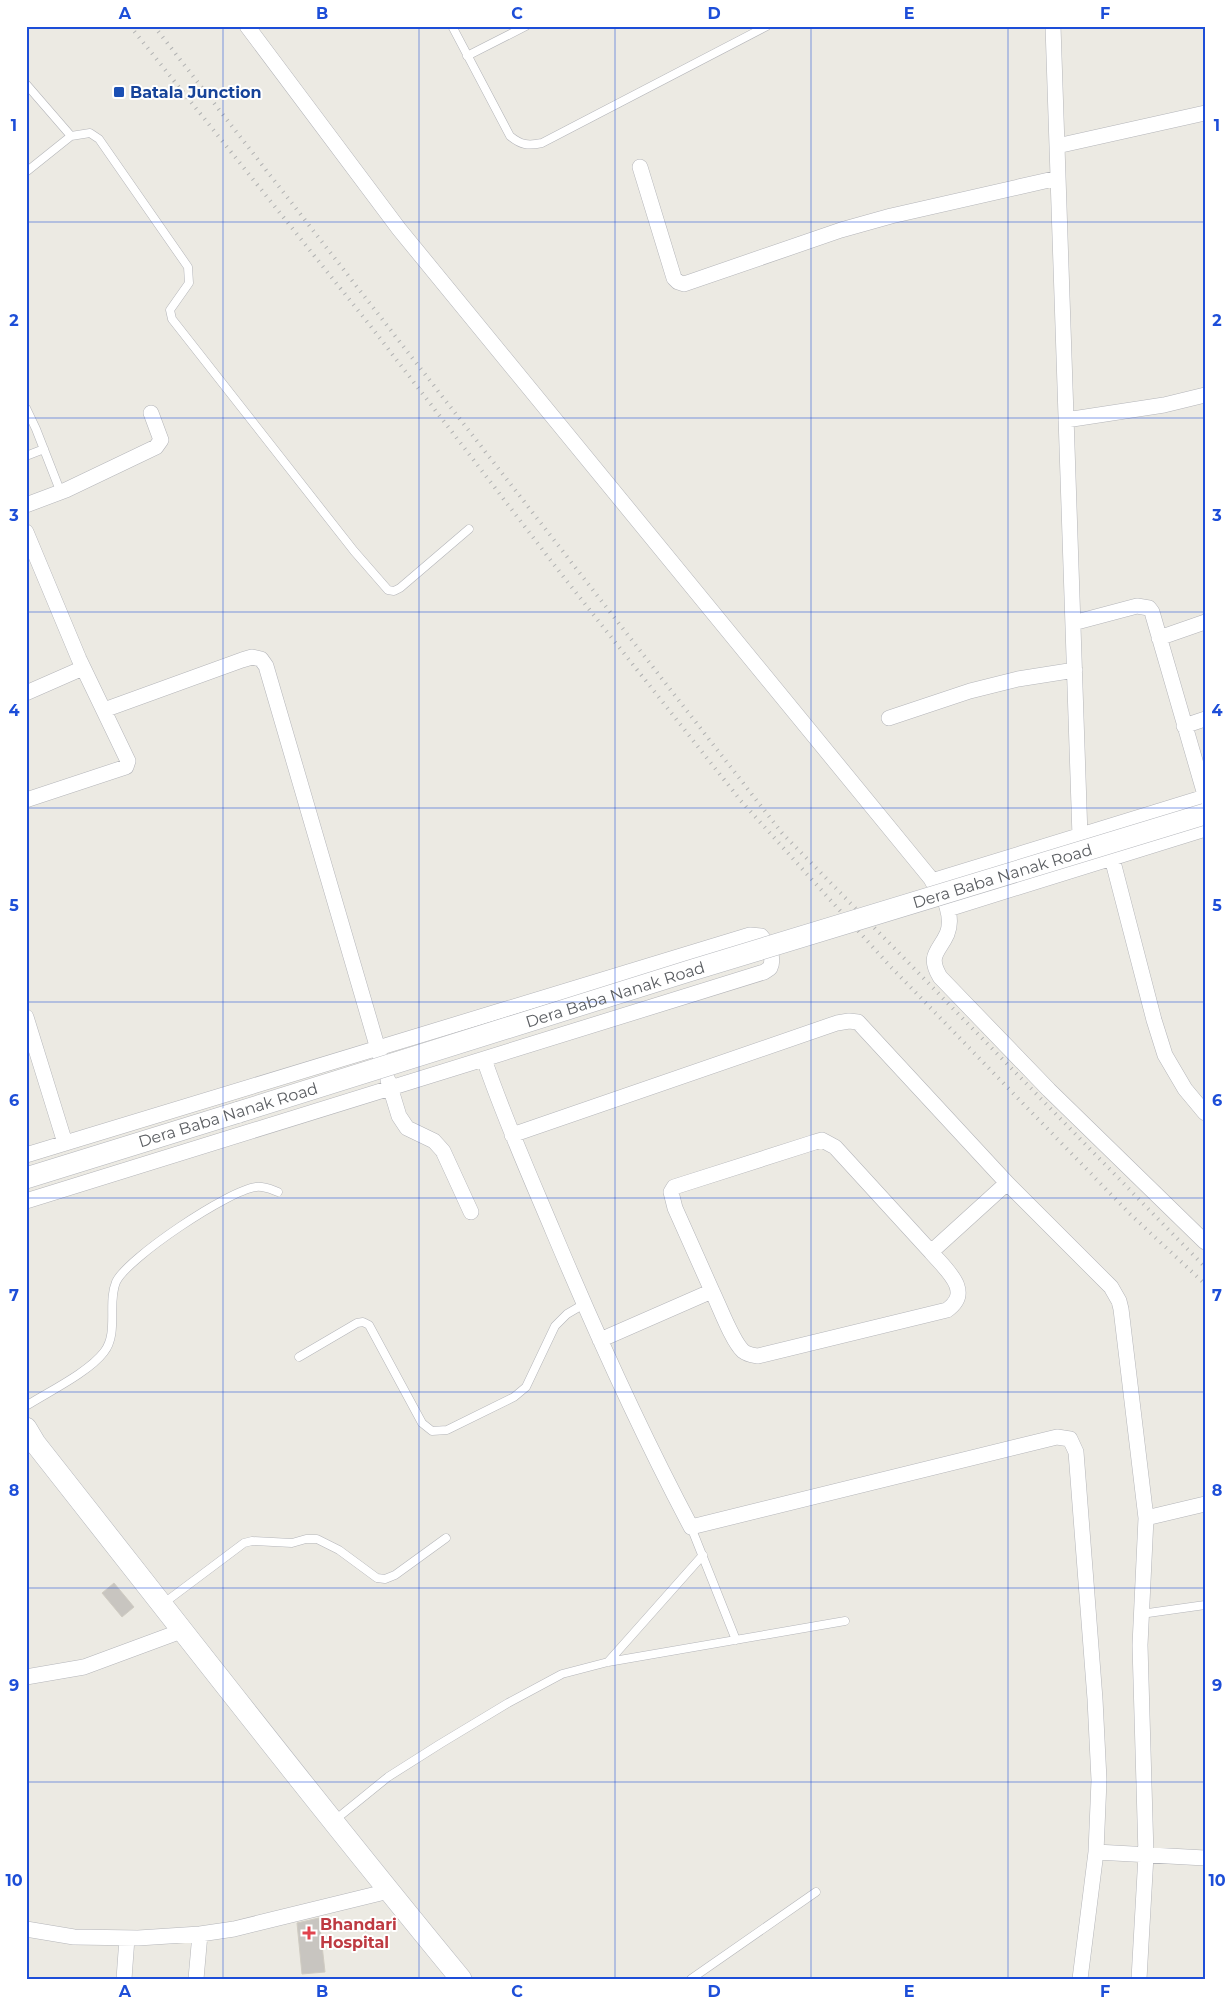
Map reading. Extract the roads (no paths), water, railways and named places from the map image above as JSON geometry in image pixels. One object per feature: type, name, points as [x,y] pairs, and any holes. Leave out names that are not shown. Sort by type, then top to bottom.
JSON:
[{"type":"main road","name":"Dera Baba Nanak Road","points":[[26,1178],[670,977],[1205,814]]},
{"type":"main road","points":[[29,1436],[388,1891],[461,1979]]},
{"type":"street","points":[[246,26],[400,229],[941,892],[948,909],[950,924],[947,934],[934,956],[934,968],[940,977],[1049,1090],[1205,1242]]},
{"type":"street","points":[[1053,26],[1081,867]]},
{"type":"street","points":[[1057,146],[1205,113]]},
{"type":"street","points":[[640,167],[674,278],[684,284],[841,230],[891,216],[1058,178]]},
{"type":"street","points":[[1066,420],[1164,405],[1205,395]]},
{"type":"street","points":[[26,505],[61,493],[160,444],[160,436],[151,413]]},
{"type":"street","points":[[26,532],[83,668],[127,756],[128,764],[126,767],[26,800]]},
{"type":"street","points":[[932,881],[1205,796],[1152,612],[1149,608],[1144,606],[1073,623]]},
{"type":"street","points":[[1159,638],[1205,622]]},
{"type":"street","points":[[104,710],[242,660],[252,657],[261,659],[266,666],[399,1116],[407,1128],[434,1141],[444,1152],[471,1212]]},
{"type":"street","points":[[26,693],[83,668]]},
{"type":"street","points":[[889,718],[970,691],[1018,679],[1075,670]]},
{"type":"street","points":[[1184,726],[1205,719]]},
{"type":"street","points":[[948,909],[1205,829]]},
{"type":"street","points":[[1112,858],[1154,1020],[1165,1055],[1185,1089],[1205,1113]]},
{"type":"street","points":[[26,1155],[750,935],[761,936],[765,940],[772,958],[770,968],[764,972],[26,1201]]},
{"type":"street","points":[[26,1017],[65,1143]]},
{"type":"street","points":[[512,1135],[837,1023],[858,1022],[865,1027],[1007,1183],[1110,1287],[1119,1301],[1146,1518],[1140,1645],[1146,1855],[1140,1979]]},
{"type":"street","points":[[484,1059],[512,1135],[584,1304],[668,1484],[691,1527],[1057,1437],[1070,1439],[1076,1452],[1095,1699],[1099,1780],[1096,1852],[1080,1979]]},
{"type":"street","points":[[822,1140],[835,1147],[931,1252],[954,1279],[959,1296],[955,1304],[947,1310],[758,1356],[750,1355],[742,1350],[712,1291],[675,1208],[671,1192],[674,1188],[822,1140]]},
{"type":"street","points":[[931,1252],[1007,1183]]},
{"type":"street","points":[[600,1340],[712,1291]]},
{"type":"street","points":[[1146,1518],[1205,1504]]},
{"type":"street","points":[[26,1677],[84,1668],[176,1633]]},
{"type":"street","points":[[1096,1852],[1205,1858]]},
{"type":"street","points":[[26,1930],[74,1937],[127,1938],[200,1934],[234,1929],[388,1891]]},
{"type":"street","points":[[196,1979],[200,1934]]},
{"type":"street","points":[[124,1979],[127,1938]]},
{"type":"lane","points":[[452,26],[510,136],[519,144],[530,146],[542,143],[767,26]]},
{"type":"lane","points":[[468,56],[526,26]]},
{"type":"lane","points":[[26,84],[71,136]]},
{"type":"lane","points":[[26,172],[71,136],[90,133],[99,139],[188,267],[189,283],[170,310],[172,319],[384,586],[394,591],[400,588],[469,529]]},
{"type":"lane","points":[[26,408],[61,493]]},
{"type":"lane","points":[[26,456],[44,449]]},
{"type":"lane","points":[[26,1406],[87,1368],[105,1352],[111,1337],[112,1294],[117,1279],[142,1255],[212,1204],[245,1189],[266,1187],[278,1192]]},
{"type":"lane","points":[[300,1357],[358,1323],[363,1322],[368,1325],[422,1423],[432,1431],[447,1430],[514,1397],[526,1387],[555,1326],[567,1314],[584,1304]]},
{"type":"lane","points":[[691,1527],[736,1640]]},
{"type":"lane","points":[[162,1604],[244,1543],[252,1540],[292,1543],[306,1539],[317,1539],[339,1550],[377,1578],[385,1579],[395,1575],[446,1538]]},
{"type":"lane","points":[[608,1662],[702,1556]]},
{"type":"lane","points":[[1141,1614],[1205,1605]]},
{"type":"lane","points":[[333,1821],[388,1777],[508,1703],[562,1674],[608,1662],[845,1621]]},
{"type":"lane","points":[[691,1979],[816,1892]]},
{"type":"railway","points":[[130,26],[369,324],[562,575],[741,801],[889,965],[1130,1214],[1205,1284]]},
{"type":"railway","points":[[154,26],[782,833],[1205,1267]]},
{"type":"place","name":"Batala Junction","points":[[119,92]]},
{"type":"place","name":"Bhandari Hospital","points":[[309,1933]]}]
